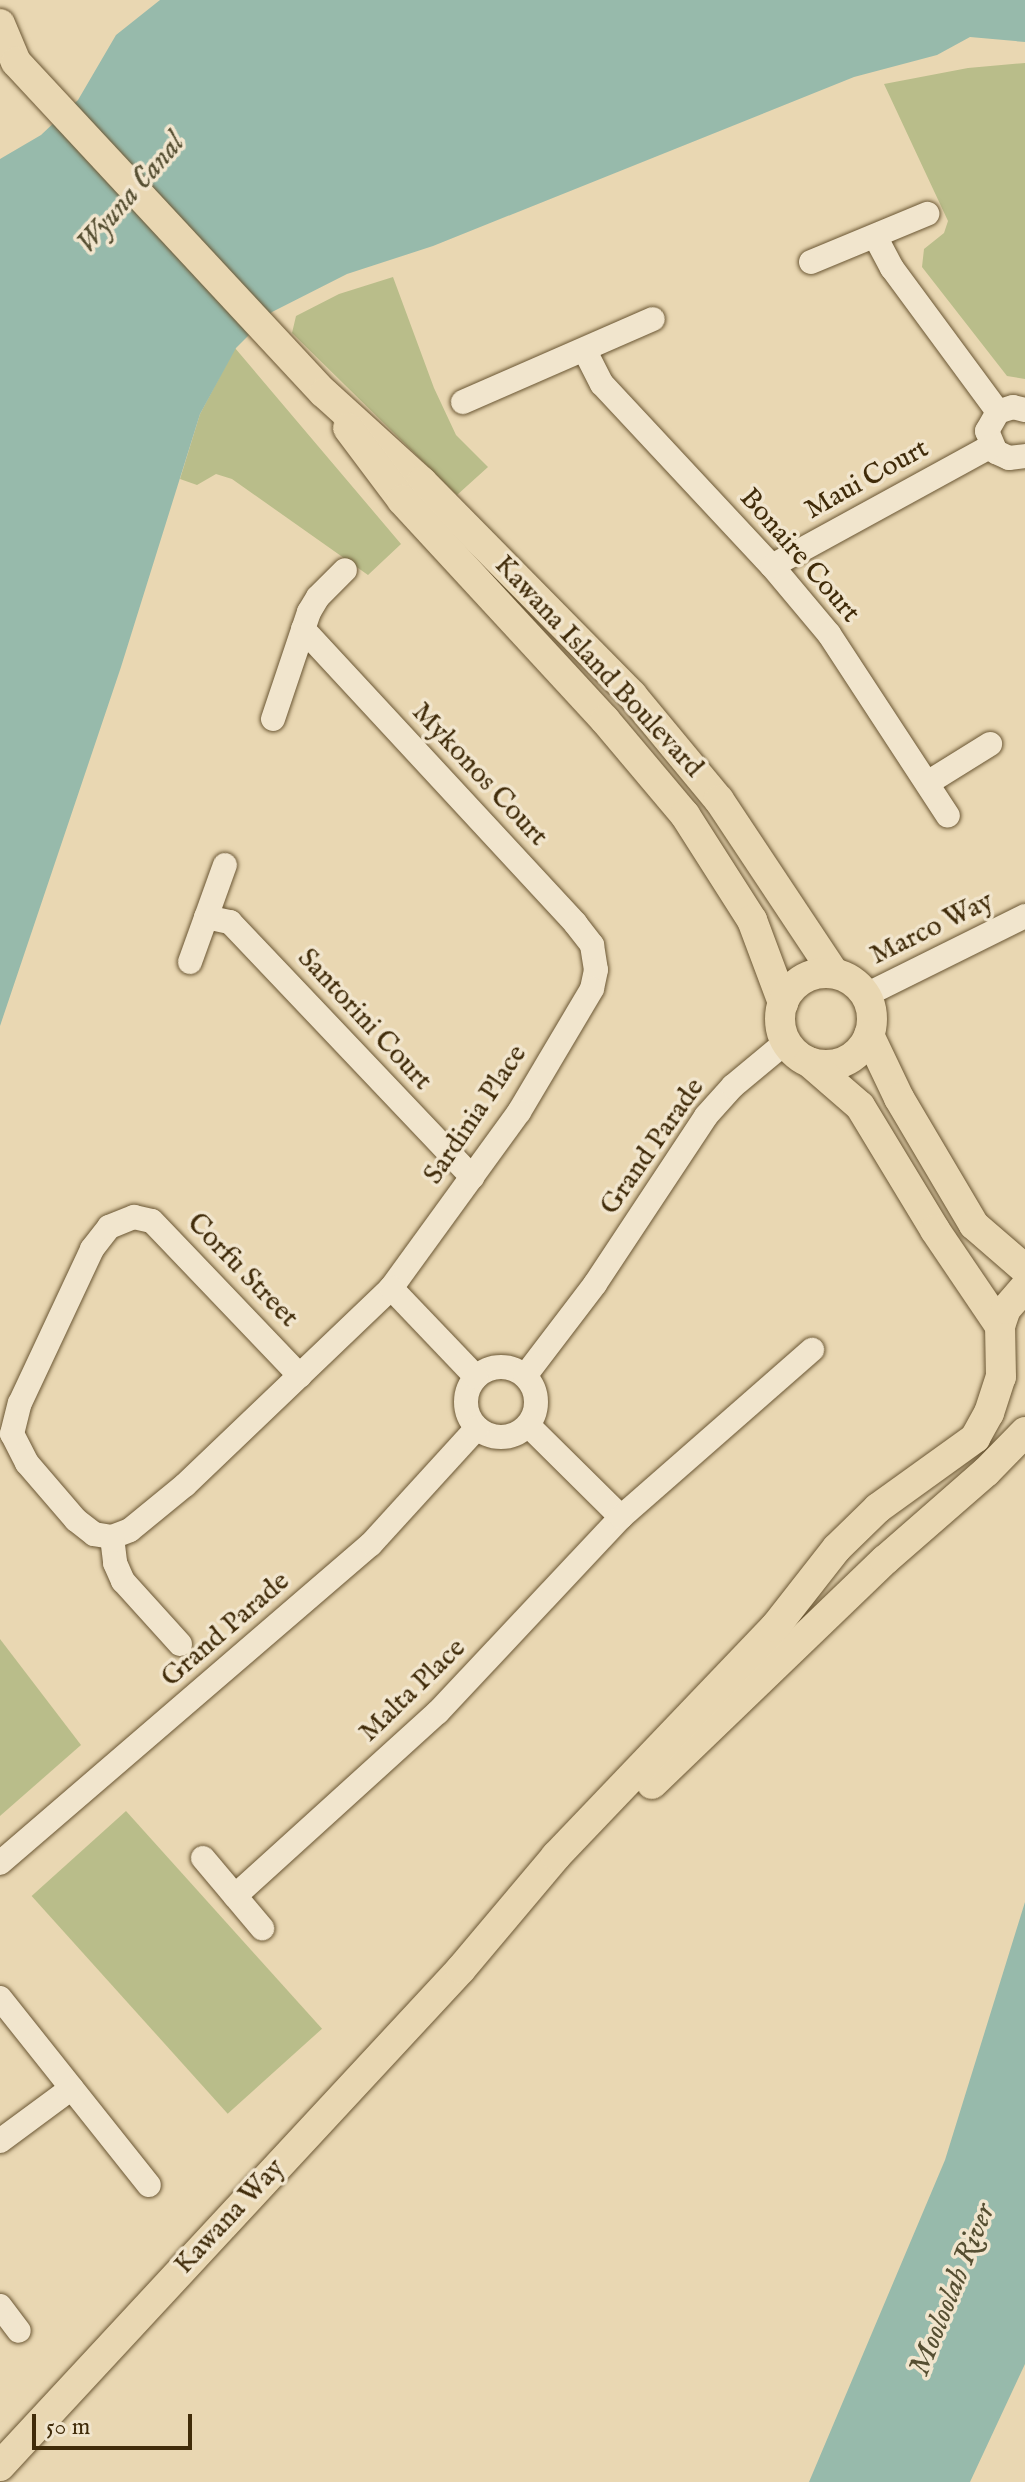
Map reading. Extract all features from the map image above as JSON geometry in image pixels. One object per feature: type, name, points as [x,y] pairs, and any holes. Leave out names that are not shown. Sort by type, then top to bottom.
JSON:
[{"type":"main road","name":"Kawana Island Boulevard","points":[[0,24],[8,59],[324,393],[422,482],[632,695],[719,800],[834,973]]},
{"type":"main road","name":"Kawana Island Boulevard","points":[[324,393],[374,466],[402,500],[605,720],[685,815],[752,920],[783,1003]]},
{"type":"main road","points":[[798,1052],[840,1063],[852,1057],[869,1035],[872,1021],[866,995],[846,977],[834,973],[801,979],[783,1003],[781,1027],[798,1052],[860,1106],[1002,1335],[1009,1357],[1025,1372]]},
{"type":"main road","points":[[869,1035],[899,1098],[965,1212],[991,1242],[1025,1269]]},
{"type":"main road","points":[[461,1969],[556,1856],[775,1627],[837,1548],[878,1508],[975,1438],[989,1413],[1001,1377],[1006,1309],[1025,1287]]},
{"type":"main road","points":[[461,1969],[828,1614],[1025,1432]]},
{"type":"main road","name":"Kawana Way","points":[[0,2466],[461,1969]]},
{"type":"street","points":[[811,262],[876,238],[927,214]]},
{"type":"street","points":[[876,238],[892,268],[998,412]]},
{"type":"street","points":[[463,402],[653,319]]},
{"type":"street","name":"Bonaire Court","points":[[585,351],[602,384],[772,566],[829,634],[929,782],[948,816]]},
{"type":"street","points":[[1025,410],[1013,407],[998,412],[987,431],[991,446],[1009,458],[1025,456]]},
{"type":"street","name":"Maui Court","points":[[772,566],[991,446]]},
{"type":"street","points":[[273,719],[303,629],[318,597],[345,570]]},
{"type":"street","name":"Mykonos Court","points":[[303,629],[575,923],[592,945],[596,970]]},
{"type":"street","points":[[929,782],[990,744]]},
{"type":"street","points":[[190,962],[225,865]]},
{"type":"street","name":"Marco Way","points":[[866,995],[1025,916]]},
{"type":"street","name":"Santorini Court","points":[[206,917],[230,922],[472,1177]]},
{"type":"street","name":"Sardinia Place","points":[[112,1537],[146,1518],[391,1288],[519,1112],[592,989],[596,970]]},
{"type":"street","name":"Grand Parade","points":[[525,1376],[595,1284],[706,1116],[733,1086],[798,1052]]},
{"type":"street","name":"Corfu Street","points":[[112,1537],[94,1534],[76,1520],[27,1463],[12,1434],[20,1403],[92,1249],[109,1227],[134,1217],[152,1221],[300,1376]]},
{"type":"street","points":[[391,1288],[476,1377]]},
{"type":"street","name":"Malta Place","points":[[235,1896],[448,1703],[621,1517],[812,1350]]},
{"type":"street","points":[[495,1367],[516,1370],[525,1376],[532,1385],[536,1405],[528,1425],[503,1437],[477,1428],[466,1408],[466,1397],[476,1377],[495,1367]]},
{"type":"street","points":[[528,1425],[621,1517]]},
{"type":"street","name":"Grand Parade","points":[[0,1863],[371,1544],[477,1428]]},
{"type":"street","points":[[112,1537],[115,1563],[123,1581],[180,1644]]},
{"type":"street","points":[[203,1858],[262,1928]]},
{"type":"street","points":[[0,1998],[149,2185]]},
{"type":"street","points":[[0,2141],[72,2088]]},
{"type":"street","points":[[0,2306],[19,2331]]},
{"type":"green space","points":[[1025,63],[1025,379],[1007,376],[922,267],[924,249],[944,233],[948,221],[884,84],[968,68]]},
{"type":"green space","points":[[393,277],[434,388],[456,435],[488,467],[457,495],[292,333],[296,316],[339,294]]},
{"type":"green space","points":[[235,348],[401,544],[368,575],[232,479],[216,474],[197,485],[180,479],[200,414]]},
{"type":"green space","points":[[0,1639],[81,1745],[0,1816]]},
{"type":"green space","points":[[126,1811],[322,2029],[228,2114],[32,1896]]},
{"type":"water","name":"Wyuna Canal","points":[[160,0],[1025,0],[1025,42],[970,37],[937,55],[854,77],[433,246],[347,274],[272,312],[236,348],[200,414],[121,667],[0,1026],[0,159],[41,135],[78,100],[116,35]]},
{"type":"water","name":"Mooloolah River","points":[[1025,1902],[1025,2364],[970,2482],[809,2482],[945,2160]]}]
